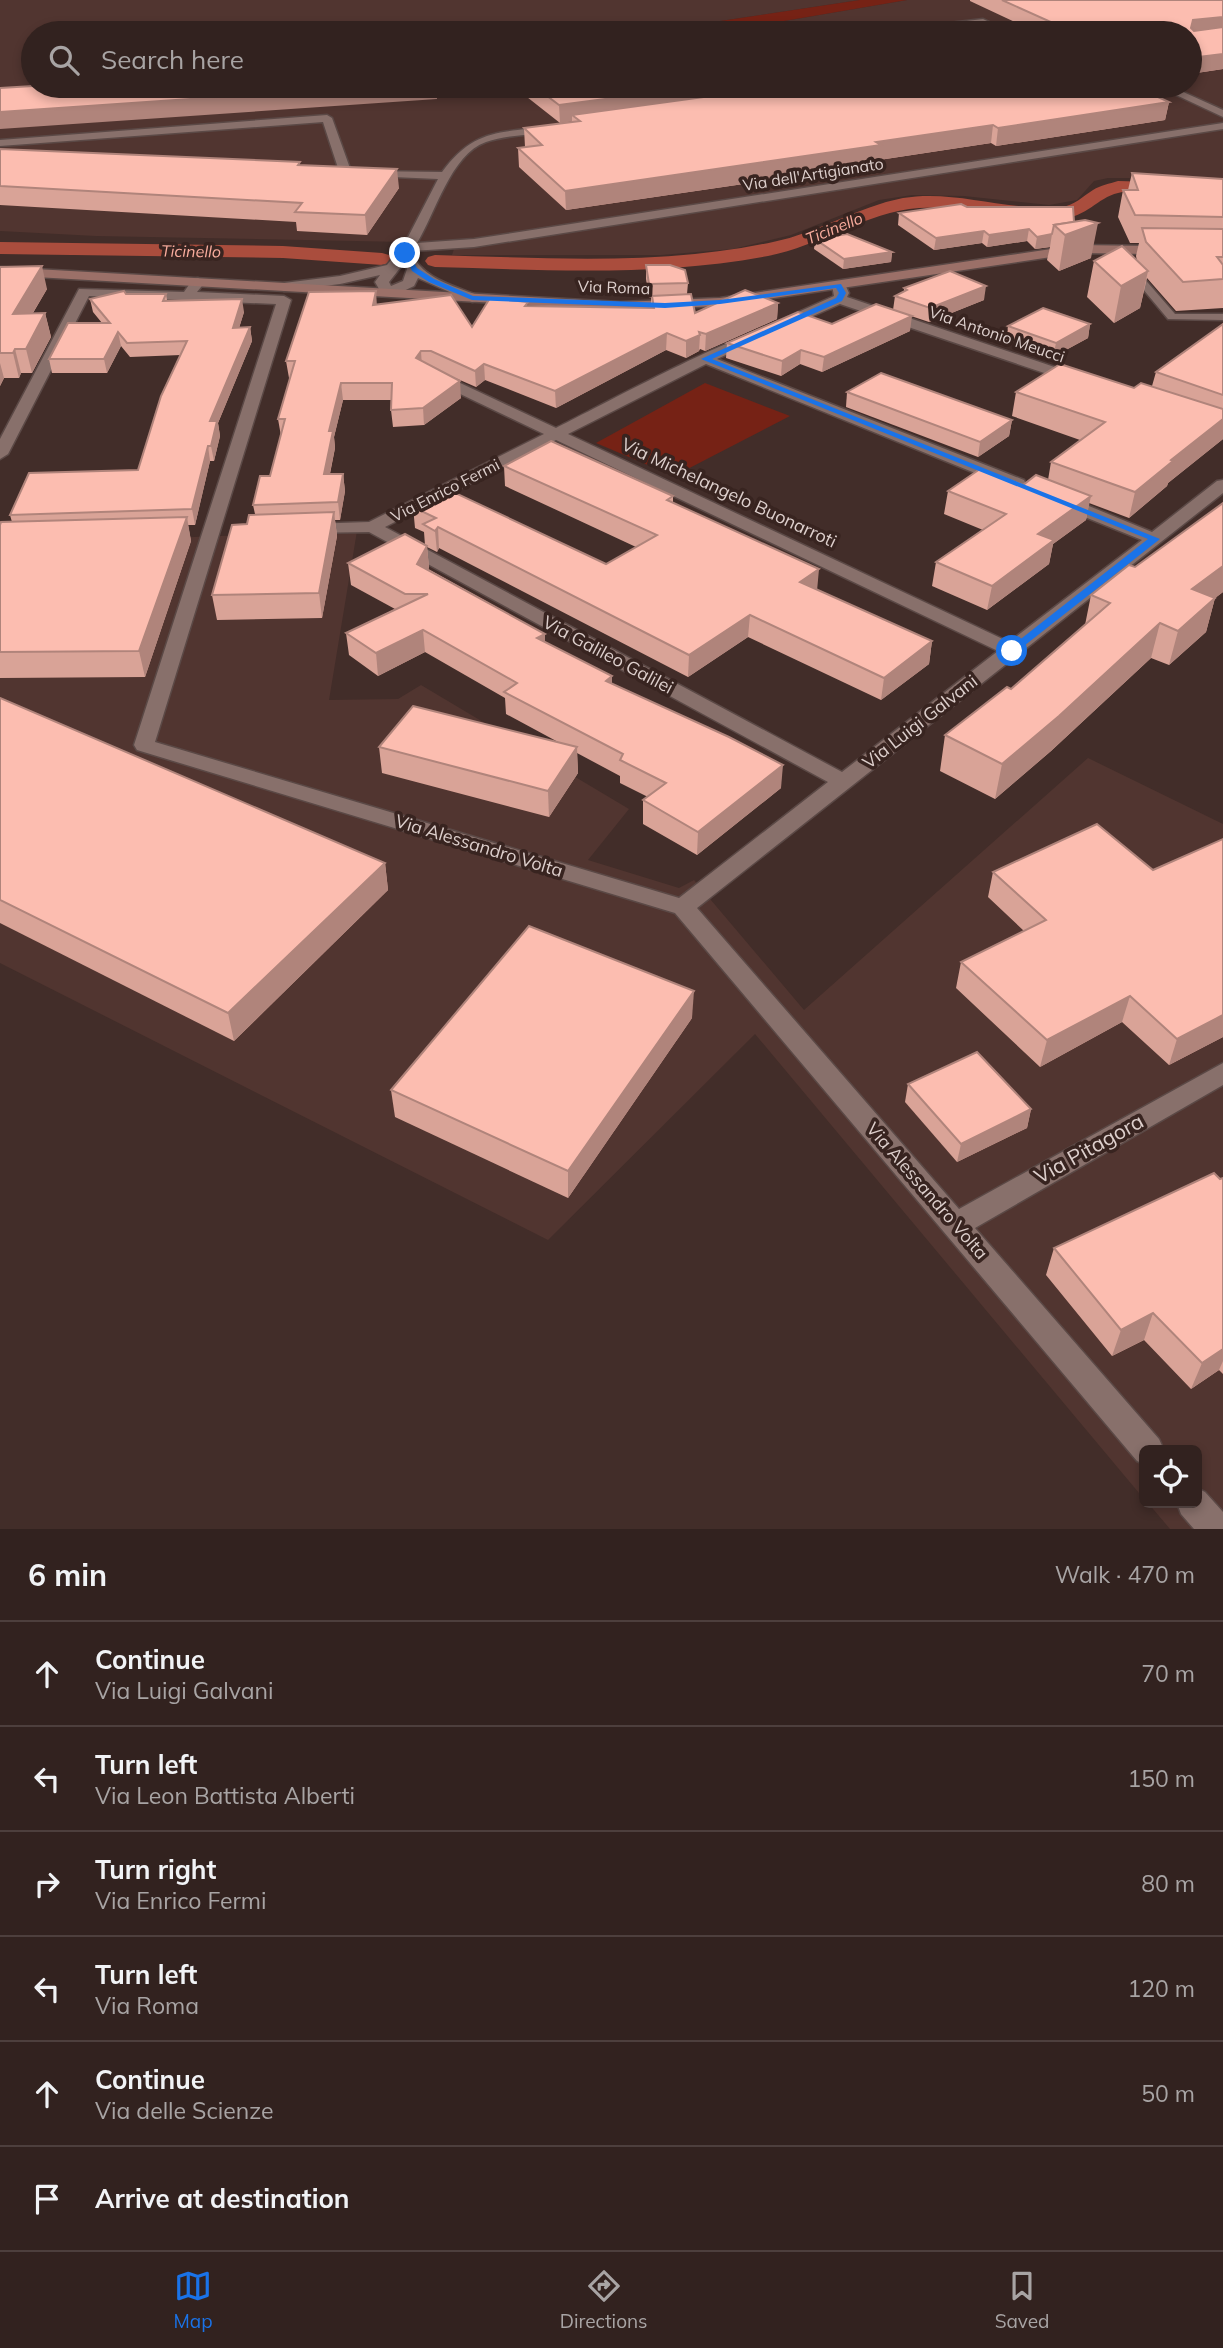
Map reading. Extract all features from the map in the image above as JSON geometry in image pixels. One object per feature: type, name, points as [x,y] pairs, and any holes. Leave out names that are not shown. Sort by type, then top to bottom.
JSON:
[{"type":"street","points":[[1188,98],[1223,114]]},
{"type":"street","points":[[0,143],[80,142],[327,118],[345,172]]},
{"type":"street","name":"Via dell'Artigianato","points":[[406,251],[474,243],[1223,126]]},
{"type":"street","points":[[414,270],[409,283],[388,293],[382,282],[388,269],[406,251],[446,176],[472,143],[564,127]]},
{"type":"street","points":[[0,153],[24,154]]},
{"type":"street","points":[[331,171],[446,176]]},
{"type":"street","name":"Via Roma","points":[[0,271],[193,289],[284,287],[472,298],[665,305],[839,292],[1078,249],[1223,251]]},
{"type":"street","points":[[406,251],[414,270],[431,281],[472,298]]},
{"type":"street","points":[[284,287],[351,278],[388,269]]},
{"type":"street","points":[[0,454],[84,292],[193,289]]},
{"type":"street","name":"Via Alessandro Volta","points":[[193,289],[284,300],[144,745],[683,907],[1144,1445]]},
{"type":"street","name":"Via Enrico Fermi","points":[[292,530],[372,527],[839,292]]},
{"type":"street","name":"Via Antonio Meucci","points":[[839,292],[1091,384]]},
{"type":"street","points":[[705,359],[1155,539]]},
{"type":"street","name":"Via Michelangelo Buonarroti","points":[[428,373],[1012,651]]},
{"type":"street","name":"Via Luigi Galvani","points":[[683,907],[1223,485]]},
{"type":"street","name":"Via Galileo Galilei","points":[[372,527],[844,782]]},
{"type":"street","name":"Via Pitagora","points":[[955,1225],[1223,1073]]},
{"type":"street","points":[[1197,1508],[1216,1529]]},
{"type":"lane","points":[[1126,263],[1172,317],[1223,317]]},
{"type":"shaded area","points":[[0,0],[860,0],[720,21],[21,21],[21,88],[0,91]]},
{"type":"shaded area","points":[[860,0],[907,0],[784,21],[720,21]]},
{"type":"shaded area","points":[[907,0],[1223,0],[1223,191],[1129,178],[1108,178],[1094,181],[1077,200],[1049,205],[964,196],[912,195],[879,200],[791,235],[733,249],[661,255],[452,255],[456,243],[96,236],[0,231],[0,98],[1202,98],[1202,21],[784,21]]},
{"type":"shaded area","points":[[705,383],[790,416],[674,476],[596,443]]},
{"type":"shaded area","points":[[357,531],[329,700],[398,699],[421,685],[629,809],[588,860],[679,888],[694,880],[804,1010],[1088,758],[1223,824],[1223,1529],[1170,1529],[1152,1508],[1202,1508],[1202,1445],[1139,1445],[1139,1493],[755,1034],[548,1240],[0,963],[0,544]]},
{"type":"building","points":[[1002,0],[1223,0],[1223,17],[1193,21],[1048,21]]},
{"type":"building","points":[[1223,27],[1223,54],[1202,57],[1202,30]]},
{"type":"building","points":[[21,87],[21,98],[205,98],[0,112],[0,88]]},
{"type":"building","points":[[550,98],[613,98],[559,105]]},
{"type":"building","points":[[696,98],[1160,98],[1169,102],[998,128],[993,125],[876,142],[881,145],[565,191],[518,148],[542,145],[524,128],[580,121],[572,115]]},
{"type":"building","points":[[0,149],[300,162],[298,165],[397,169],[365,215],[295,212],[302,203],[0,186]]},
{"type":"building","points":[[1132,173],[1223,179],[1223,217],[1135,215],[1123,190],[1138,190]]},
{"type":"building","points":[[961,204],[967,207],[1073,207],[1074,222],[1054,225],[1052,234],[1037,237],[1029,229],[989,235],[984,231],[936,238],[899,213]]},
{"type":"building","points":[[1085,220],[1098,223],[1065,235],[1054,225]]},
{"type":"building","points":[[1142,228],[1223,229],[1223,257],[1217,257],[1223,265],[1223,279],[1183,282],[1146,242]]},
{"type":"building","points":[[847,234],[892,252],[844,259],[815,239]]},
{"type":"building","points":[[1122,246],[1148,271],[1121,286],[1094,261]]},
{"type":"building","points":[[646,265],[670,265],[685,270],[688,283],[649,284]]},
{"type":"building","points":[[42,266],[13,314],[45,313],[26,349],[0,353],[0,267]]},
{"type":"building","points":[[950,271],[986,286],[930,308],[895,296],[907,290],[904,288]]},
{"type":"building","points":[[745,290],[778,303],[706,334],[699,332],[700,335],[686,341],[667,333],[555,391],[484,364],[475,371],[431,351],[421,351],[416,358],[460,381],[423,408],[391,410],[392,383],[341,383],[329,431],[333,431],[324,474],[343,474],[338,502],[253,505],[260,476],[270,476],[285,419],[278,419],[295,361],[286,361],[309,292],[376,291],[373,305],[451,295],[472,327],[490,298],[528,302],[525,306],[654,308],[652,296],[691,294],[695,313]]},
{"type":"building","points":[[124,291],[126,294],[166,294],[163,301],[242,299],[233,328],[250,327],[210,421],[217,421],[192,509],[10,515],[29,473],[138,470],[161,396],[187,341],[127,343],[118,332],[104,359],[49,359],[68,323],[110,323],[90,299]]},
{"type":"building","points":[[876,304],[912,316],[824,357],[801,350],[782,361],[727,343],[798,312],[832,324]]},
{"type":"building","points":[[1043,308],[1090,324],[1056,343],[1008,326]]},
{"type":"building","points":[[1223,324],[1223,395],[1156,372]]},
{"type":"building","points":[[1060,364],[1134,388],[1141,383],[1223,409],[1223,419],[1135,492],[1051,462],[1105,422],[1016,392]]},
{"type":"building","points":[[881,373],[1012,420],[980,442],[847,392]]},
{"type":"building","points":[[551,441],[673,496],[667,500],[819,569],[800,582],[932,641],[884,678],[750,615],[689,655],[438,527],[435,531],[423,524],[436,518],[413,507],[447,489],[606,564],[657,535],[504,466]]},
{"type":"building","points":[[980,469],[1023,485],[1036,475],[1091,496],[1038,534],[1054,540],[992,586],[936,562],[1006,514],[948,491]]},
{"type":"building","points":[[1223,503],[1223,566],[1192,589],[1215,598],[1178,631],[1160,623],[1059,716],[1002,764],[945,735],[1007,687],[1011,689],[1110,603],[1091,595],[1129,565],[1135,567]]},
{"type":"building","points":[[334,512],[319,593],[212,595],[232,525],[247,524],[249,515]]},
{"type":"building","points":[[187,517],[139,651],[0,652],[1,522]]},
{"type":"building","points":[[405,534],[427,546],[417,564],[545,634],[537,638],[612,676],[606,681],[729,737],[783,765],[698,832],[643,800],[666,783],[620,760],[623,754],[504,692],[517,683],[423,630],[376,653],[346,633],[428,594],[405,594],[348,563]]},
{"type":"building","points":[[0,698],[385,863],[228,1013],[0,900]]},
{"type":"building","points":[[413,706],[577,747],[548,791],[379,747]]},
{"type":"building","points":[[1097,824],[1153,870],[1223,839],[1223,1015],[1177,1039],[1130,996],[1047,1040],[961,962],[1046,920],[993,872]]},
{"type":"building","points":[[529,926],[694,991],[568,1171],[391,1090]]},
{"type":"building","points":[[977,1052],[1031,1109],[961,1144],[908,1084]]},
{"type":"building","points":[[1214,1173],[1220,1179],[1223,1178],[1223,1349],[1202,1363],[1153,1313],[1121,1330],[1054,1248]]},
{"type":"waterway","name":"Ticinello","points":[[435,261],[583,265],[695,260],[783,246],[873,212],[920,202],[956,203],[1044,214],[1078,209],[1102,192],[1128,186],[1223,198]]},
{"type":"waterway","name":"Ticinello","points":[[0,248],[283,252],[382,259]]},
{"type":"route","points":[[405,253],[414,270],[431,281],[472,298],[620,306],[665,305],[720,302],[839,285],[842,293],[839,299],[705,359],[1155,539],[1012,651]]}]
